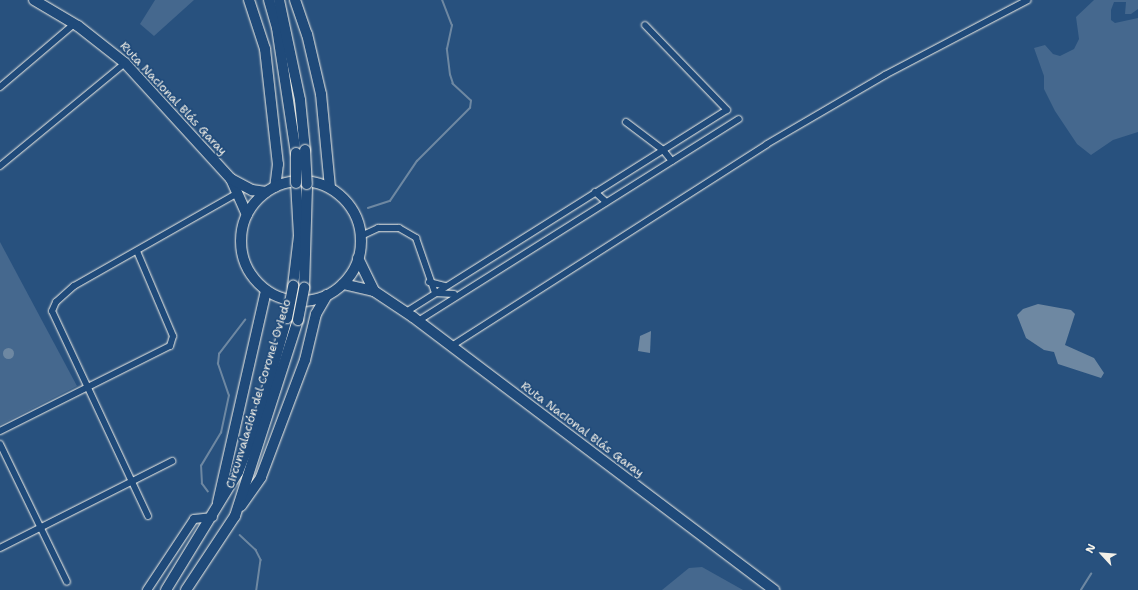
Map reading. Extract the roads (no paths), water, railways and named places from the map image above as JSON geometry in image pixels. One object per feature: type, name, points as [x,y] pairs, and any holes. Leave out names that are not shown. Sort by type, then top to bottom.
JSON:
[{"type":"highway","name":"Ruta Nacional Blás Garay","points":[[34,0],[74,24],[124,64],[231,179],[247,215]]},
{"type":"highway","points":[[249,0],[265,50],[278,164],[270,190],[247,215],[241,235],[243,256],[251,275],[266,290],[296,301],[327,295],[343,284],[358,258],[361,236],[354,213],[330,188],[297,181],[270,190]]},
{"type":"highway","name":"Circunvalación del Coronel Oviedo","points":[[186,590],[235,516],[298,320],[304,288],[307,184],[278,28],[269,0]]},
{"type":"highway","name":"Circunvalación del Coronel Oviedo","points":[[166,590],[214,514],[238,472],[258,421],[287,318],[293,286],[299,236],[296,184],[300,152],[300,100],[278,0]]},
{"type":"highway","points":[[295,0],[307,34],[321,94],[330,188]]},
{"type":"highway","name":"Ruta Nacional Blás Garay","points":[[231,179],[270,190]]},
{"type":"highway","points":[[358,258],[374,291]]},
{"type":"highway","name":"Ruta Nacional Blás Garay","points":[[343,284],[374,291],[406,312],[450,347],[774,590]]},
{"type":"highway","points":[[214,514],[265,307],[266,290]]},
{"type":"highway","points":[[235,516],[261,477],[305,360],[316,314],[327,295]]},
{"type":"street","points":[[450,347],[767,144],[885,75],[1028,0]]},
{"type":"street","points":[[0,87],[74,24]]},
{"type":"street","points":[[406,312],[729,108],[645,25]]},
{"type":"street","points":[[1,162],[124,64]]},
{"type":"street","points":[[418,321],[458,293],[672,162],[739,119]]},
{"type":"street","points":[[626,122],[664,150],[672,162]]},
{"type":"street","points":[[595,192],[606,202]]},
{"type":"street","points":[[148,516],[52,312],[56,302],[74,286],[238,193]]},
{"type":"street","points":[[361,236],[378,228],[398,228],[416,238],[429,282],[434,293]]},
{"type":"street","points":[[0,431],[170,346],[173,341],[137,251]]},
{"type":"street","points":[[429,282],[445,286]]},
{"type":"street","points":[[434,293],[458,293]]},
{"type":"street","points":[[0,444],[67,582]]},
{"type":"street","points":[[0,548],[172,460]]},
{"type":"street","points":[[147,590],[194,519],[214,514]]},
{"type":"waterway","points":[[368,208],[390,201],[417,161],[470,108],[471,101],[453,84],[450,75],[447,49],[452,26],[442,0]]},
{"type":"waterway","points":[[208,492],[202,484],[201,466],[221,433],[229,396],[218,364],[219,354],[245,320]]},
{"type":"waterway","points":[[240,535],[256,550],[261,560],[257,590]]},
{"type":"waterway","points":[[1081,590],[1091,574]]}]
